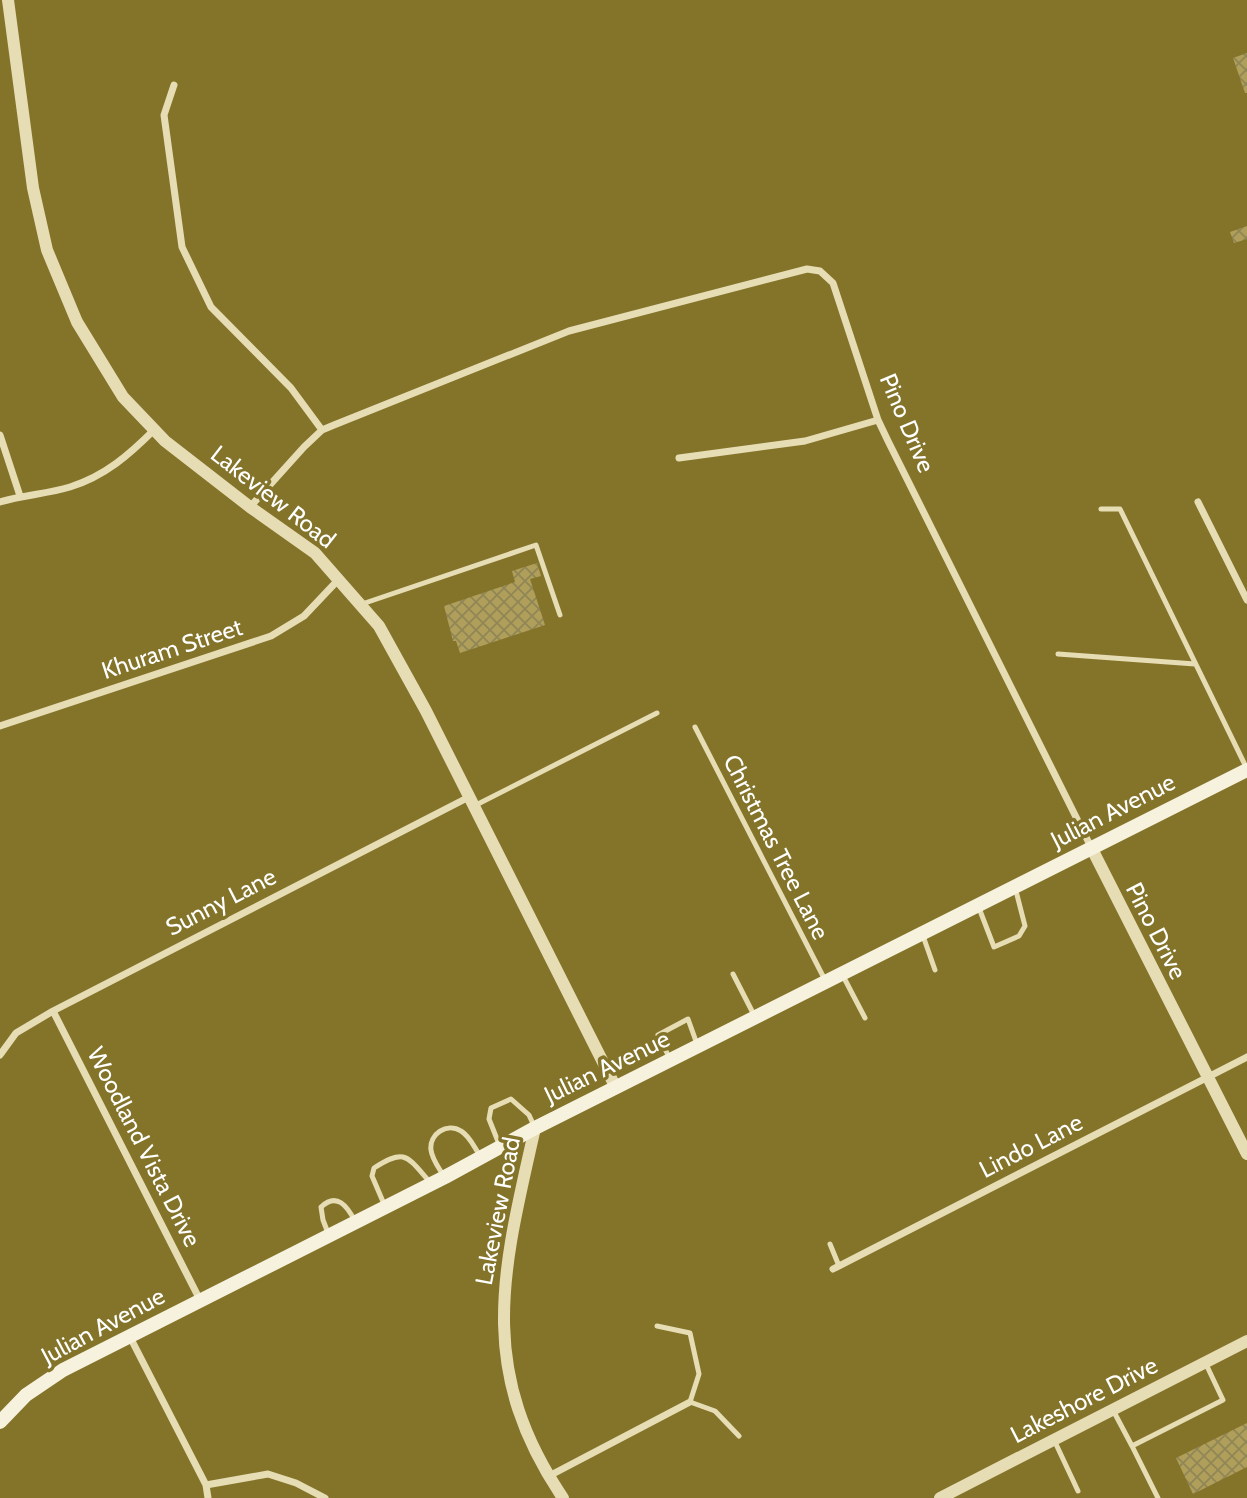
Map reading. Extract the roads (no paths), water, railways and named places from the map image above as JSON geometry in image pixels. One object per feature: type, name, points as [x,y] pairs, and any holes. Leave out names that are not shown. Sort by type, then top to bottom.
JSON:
[{"type":"main road","name":"Julian Avenue","points":[[0,1422],[16,1405],[50,1378],[535,1128],[1247,769]]},
{"type":"street","name":"Lakeview Road","points":[[8,0],[33,188],[47,250],[77,323],[122,397],[165,441],[315,553],[379,626],[404,668],[616,1088]]},
{"type":"street","points":[[174,85],[164,115],[182,247],[211,307],[291,388],[322,430]]},
{"type":"street","name":"Pino Drive","points":[[250,507],[277,475],[322,430],[569,331],[807,269],[820,271],[833,283],[878,420],[1247,1154]]},
{"type":"street","points":[[679,458],[805,441],[878,420]]},
{"type":"street","points":[[0,502],[67,488],[96,478],[122,461],[155,429]]},
{"type":"street","points":[[0,435],[20,496]]},
{"type":"street","points":[[1198,502],[1247,600]]},
{"type":"street","name":"Khuram Street","points":[[0,726],[271,636],[304,616],[340,579]]},
{"type":"street","name":"Sunny Lane","points":[[0,1055],[16,1033],[53,1011],[472,802]]},
{"type":"street","name":"Woodland Vista Drive","points":[[53,1011],[201,1301]]},
{"type":"street","name":"Lindo Lane","points":[[836,1268],[1247,1057]]},
{"type":"street","name":"Lakeview Road","points":[[535,1128],[505,1274],[503,1336],[507,1367],[522,1418],[549,1476],[563,1498]]},
{"type":"street","points":[[130,1337],[206,1485],[208,1498]]},
{"type":"street","name":"Lakeshore Drive","points":[[940,1498],[1247,1341]]},
{"type":"street","points":[[549,1476],[691,1402]]},
{"type":"street","points":[[206,1485],[268,1474],[296,1483],[325,1498]]},
{"type":"lane","points":[[1101,509],[1120,509],[1247,769]]},
{"type":"lane","points":[[362,604],[536,545],[560,615]]},
{"type":"lane","points":[[1058,654],[1195,664]]},
{"type":"lane","points":[[472,802],[656,713]]},
{"type":"lane","name":"Christmas Tree Lane","points":[[695,727],[826,982]]},
{"type":"lane","points":[[977,905],[994,947],[1019,936],[1025,926],[1015,887]]},
{"type":"lane","points":[[922,933],[935,970]]},
{"type":"lane","points":[[733,974],[756,1018]]},
{"type":"lane","points":[[842,974],[865,1018]]},
{"type":"lane","points":[[671,1061],[658,1035],[688,1019],[698,1047]]},
{"type":"lane","points":[[500,1147],[489,1119],[492,1108],[511,1099],[529,1115],[535,1128]]},
{"type":"lane","points":[[438,1180],[431,1152],[432,1140],[440,1131],[451,1128],[461,1130],[481,1157]]},
{"type":"lane","points":[[385,1206],[372,1176],[374,1168],[390,1158],[401,1155],[408,1157],[438,1180]]},
{"type":"lane","points":[[329,1234],[321,1207],[328,1201],[343,1203],[355,1221]]},
{"type":"lane","points":[[830,1244],[836,1268]]},
{"type":"lane","points":[[657,1326],[690,1333],[699,1374],[691,1402],[715,1411],[739,1436]]},
{"type":"lane","points":[[1132,1446],[1223,1400],[1205,1362]]},
{"type":"lane","points":[[1112,1409],[1158,1498]]},
{"type":"lane","points":[[1054,1439],[1078,1491]]}]
